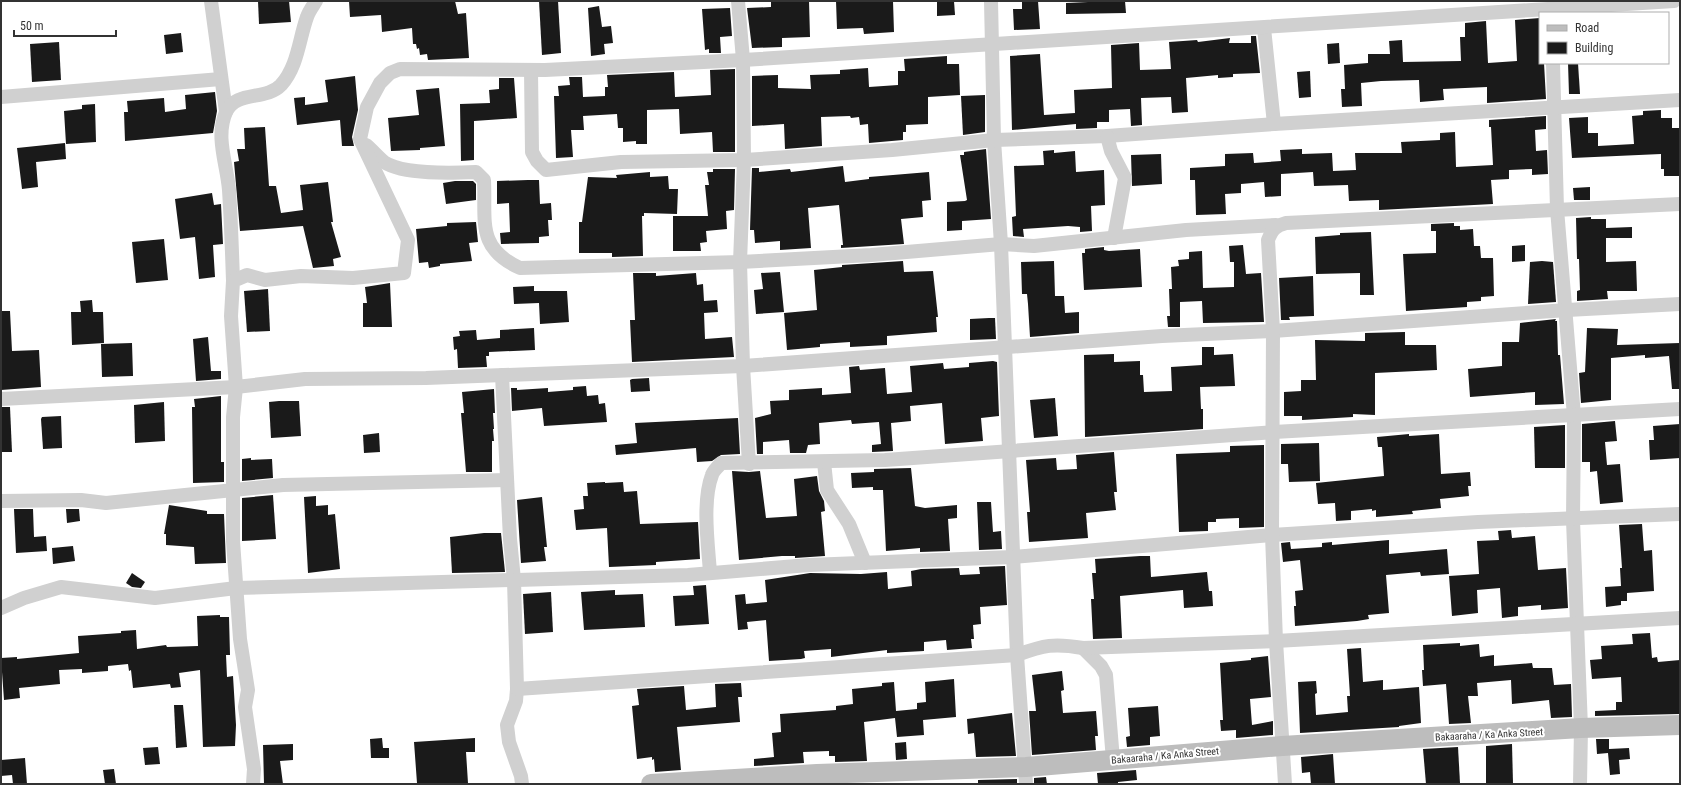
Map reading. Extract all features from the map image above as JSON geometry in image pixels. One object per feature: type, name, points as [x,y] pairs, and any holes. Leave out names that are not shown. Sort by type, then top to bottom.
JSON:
[{"type":"street","points":[[211,1],[226,112]]},
{"type":"street","points":[[253,784],[254,768],[246,707],[248,690],[240,639],[233,541],[233,417],[236,387],[231,316],[233,281],[229,188],[220,133],[226,112],[235,101],[244,97],[260,96],[271,92],[281,85],[292,67],[308,15],[316,1]]},
{"type":"street","points":[[738,1],[743,60],[744,160],[740,262],[743,366],[749,464]]},
{"type":"street","points":[[991,1],[994,140],[1001,244],[1017,655],[1026,776]]},
{"type":"street","points":[[233,281],[247,275],[265,280],[301,276],[353,278],[404,274],[408,240],[360,139],[367,107],[380,84],[390,72],[400,69],[531,70],[743,60],[991,43],[1264,28],[1552,7],[1674,1]]},
{"type":"street","points":[[1264,28],[1274,124]]},
{"type":"street","points":[[1553,64],[1557,209],[1567,310],[1574,416],[1573,520],[1581,728],[1580,784]]},
{"type":"street","points":[[531,70],[532,152],[537,161],[546,170],[621,162],[744,160],[892,150],[994,140],[1107,136],[1274,124],[1680,100]]},
{"type":"street","points":[[1,97],[221,79]]},
{"type":"street","points":[[1107,136],[1112,151],[1125,178],[1114,238]]},
{"type":"street","points":[[360,139],[385,162],[400,168],[452,173],[476,172],[484,180],[484,221],[492,250],[506,262],[520,268],[740,262],[871,255],[1001,244],[1034,246],[1186,230],[1276,226],[1286,223],[1680,204]]},
{"type":"street","points":[[1276,226],[1268,240],[1274,331],[1272,535],[1276,641],[1285,784]]},
{"type":"street","points":[[1,399],[236,387],[305,379],[502,375],[743,366],[1004,346],[1274,331],[1567,310],[1680,304]]},
{"type":"street","points":[[502,375],[514,580],[517,689],[516,701],[506,725],[509,742],[521,776],[522,784]]},
{"type":"street","points":[[710,572],[707,531],[708,492],[712,475],[721,463],[749,464],[824,462],[1008,452],[1274,432],[1680,409]]},
{"type":"street","points":[[824,462],[827,490],[849,524],[865,563]]},
{"type":"street","points":[[1,501],[66,500],[106,502],[283,485],[507,480]]},
{"type":"street","points":[[1,608],[24,598],[61,587],[155,598],[236,588],[688,575],[710,572],[865,563],[1013,557],[1272,535],[1478,522],[1573,520],[1680,514]]},
{"type":"street","points":[[517,689],[1017,655],[1041,646],[1056,645],[1083,648],[1276,641],[1680,618]]},
{"type":"street","points":[[1083,648],[1101,666],[1106,675],[1113,760]]},
{"type":"street","name":"Bakaaraha / Ka Anka Street","points":[[651,784],[817,774],[1026,776],[1113,760],[1282,746],[1581,728],[1680,725]]},
{"type":"building","points":[[258,1],[289,1],[291,22],[259,24]]},
{"type":"building","points":[[349,1],[455,1],[458,14],[466,13],[469,58],[428,60],[427,54],[420,55],[419,48],[417,49],[416,44],[413,44],[412,28],[382,32],[381,15],[350,17]]},
{"type":"building","points":[[539,1],[558,1],[561,53],[542,55]]},
{"type":"building","points":[[771,1],[809,1],[810,37],[782,38],[782,47],[752,48],[747,8],[771,7]]},
{"type":"building","points":[[836,1],[893,1],[894,32],[864,34],[863,28],[837,29]]},
{"type":"building","points":[[937,1],[954,1],[955,15],[937,16]]},
{"type":"building","points":[[1022,1],[1038,1],[1040,29],[1014,30],[1013,9],[1022,9]]},
{"type":"building","points":[[1125,1],[1126,13],[1066,14],[1066,3]]},
{"type":"building","points":[[599,6],[602,27],[611,26],[613,43],[604,44],[605,54],[591,56],[588,8]]},
{"type":"building","points":[[730,8],[732,36],[720,37],[721,53],[709,53],[709,49],[705,50],[702,9]]},
{"type":"building","points":[[1539,18],[1539,64],[1544,64],[1546,99],[1487,103],[1487,87],[1443,89],[1444,100],[1420,102],[1419,80],[1381,81],[1361,83],[1362,106],[1342,107],[1341,89],[1345,89],[1344,65],[1368,63],[1368,54],[1390,54],[1389,41],[1402,40],[1403,62],[1461,61],[1460,37],[1465,37],[1465,23],[1486,21],[1488,63],[1517,61],[1515,20]]},
{"type":"building","points":[[181,33],[183,52],[166,54],[164,35]]},
{"type":"building","points":[[1251,36],[1256,36],[1260,73],[1233,74],[1233,77],[1218,78],[1218,75],[1186,78],[1188,112],[1172,113],[1171,97],[1141,98],[1142,125],[1131,126],[1130,109],[1109,110],[1109,122],[1097,122],[1097,128],[1076,129],[1076,124],[1012,130],[1010,56],[1040,54],[1044,115],[1075,113],[1074,90],[1112,88],[1111,45],[1139,43],[1140,70],[1171,69],[1169,42],[1197,40],[1198,42],[1230,38],[1229,43],[1251,43]]},
{"type":"building","points":[[59,42],[61,80],[32,82],[30,44]]},
{"type":"building","points":[[1339,43],[1340,63],[1328,64],[1327,44]]},
{"type":"building","points":[[947,56],[947,64],[959,64],[960,95],[928,97],[928,124],[906,125],[906,132],[903,132],[903,140],[869,143],[868,124],[860,125],[859,117],[821,117],[822,146],[785,149],[784,124],[752,126],[752,76],[778,75],[778,88],[811,89],[810,75],[840,74],[840,70],[868,68],[869,87],[898,85],[898,71],[905,71],[904,59]]},
{"type":"building","points":[[1568,64],[1578,64],[1580,94],[1569,94]]},
{"type":"building","points":[[735,69],[735,152],[713,152],[712,132],[680,134],[679,109],[647,110],[647,144],[636,144],[636,141],[623,142],[623,128],[618,128],[617,114],[583,116],[584,130],[571,130],[573,157],[556,158],[554,96],[559,96],[558,86],[570,85],[569,77],[582,77],[583,97],[605,96],[605,87],[608,87],[607,75],[674,72],[675,97],[711,95],[710,70]]},
{"type":"building","points":[[1310,71],[1311,97],[1299,98],[1297,72]]},
{"type":"building","points":[[355,76],[358,110],[352,137],[354,146],[342,146],[340,120],[297,125],[294,98],[305,97],[305,105],[328,102],[325,80]]},
{"type":"building","points":[[499,78],[514,78],[517,118],[474,121],[474,160],[461,161],[460,104],[490,103],[489,90],[499,89]]},
{"type":"building","points":[[439,88],[445,146],[420,148],[420,150],[391,151],[388,118],[419,115],[416,90]]},
{"type":"building","points":[[215,92],[217,111],[213,133],[125,141],[124,112],[128,112],[127,101],[164,98],[165,112],[186,109],[185,95]]},
{"type":"building","points":[[985,95],[985,132],[963,135],[961,96]]},
{"type":"building","points":[[95,104],[96,142],[66,144],[64,111],[82,109],[82,105]]},
{"type":"building","points":[[1661,110],[1661,118],[1672,118],[1672,128],[1680,128],[1680,176],[1664,176],[1664,169],[1661,169],[1661,154],[1572,158],[1569,118],[1588,117],[1588,133],[1598,133],[1598,146],[1634,144],[1632,116],[1643,115],[1643,111]]},
{"type":"building","points":[[1546,116],[1546,129],[1535,130],[1536,151],[1547,150],[1548,174],[1532,175],[1532,169],[1509,170],[1509,179],[1491,180],[1493,204],[1379,210],[1379,200],[1349,201],[1348,185],[1314,186],[1313,172],[1281,174],[1281,196],[1265,197],[1264,182],[1241,184],[1241,193],[1225,194],[1226,214],[1196,215],[1195,180],[1190,180],[1190,168],[1225,166],[1225,154],[1253,153],[1254,163],[1281,161],[1280,150],[1302,149],[1302,154],[1332,153],[1333,171],[1356,170],[1355,153],[1402,153],[1401,142],[1440,140],[1440,133],[1455,132],[1456,167],[1493,165],[1491,127],[1489,127],[1489,120]]},
{"type":"building","points":[[265,127],[269,186],[276,186],[281,213],[303,210],[300,185],[328,182],[333,222],[331,222],[341,257],[333,259],[334,266],[313,268],[303,226],[240,231],[234,162],[239,161],[237,149],[245,149],[244,128]]},
{"type":"building","points":[[65,143],[66,159],[36,162],[38,187],[22,189],[17,148]]},
{"type":"building","points":[[986,149],[991,219],[962,221],[962,230],[947,231],[947,202],[967,200],[960,155],[964,155],[964,152]]},
{"type":"building","points":[[1054,150],[1054,153],[1075,151],[1076,172],[1104,170],[1105,205],[1091,206],[1092,231],[1080,232],[1080,227],[1068,226],[1023,229],[1024,237],[1013,236],[1012,217],[1016,216],[1014,166],[1044,165],[1043,151]]},
{"type":"building","points":[[1161,154],[1162,184],[1132,186],[1131,155]]},
{"type":"building","points":[[843,166],[845,182],[869,179],[869,177],[929,172],[931,200],[922,201],[923,217],[901,219],[904,244],[841,248],[841,245],[843,245],[839,205],[808,208],[811,248],[780,250],[780,241],[755,243],[754,230],[750,230],[752,168],[759,168],[759,172],[790,169],[791,172]]},
{"type":"building","points":[[713,169],[735,169],[734,210],[726,211],[727,229],[706,231],[707,242],[700,243],[701,251],[673,251],[673,216],[708,216],[705,185],[709,185],[707,172],[713,172]]},
{"type":"building","points":[[650,172],[650,177],[668,176],[669,189],[678,189],[677,214],[644,213],[644,216],[642,216],[643,256],[612,257],[612,253],[579,253],[579,222],[582,222],[588,177],[617,178],[616,175]]},
{"type":"building","points":[[539,180],[540,204],[551,203],[552,220],[548,220],[549,236],[539,237],[539,243],[501,244],[500,233],[510,232],[509,203],[497,204],[497,181]]},
{"type":"building","points":[[473,181],[476,184],[476,200],[446,204],[443,183]]},
{"type":"building","points":[[1590,187],[1590,200],[1574,200],[1573,188]]},
{"type":"building","points":[[212,193],[214,205],[221,204],[223,244],[213,245],[215,277],[199,279],[195,237],[180,239],[175,199]]},
{"type":"building","points":[[1591,217],[1591,219],[1606,219],[1606,228],[1632,227],[1632,238],[1606,238],[1606,262],[1636,261],[1637,291],[1607,291],[1608,299],[1577,301],[1577,291],[1580,290],[1579,259],[1577,259],[1576,218]]},
{"type":"building","points":[[476,222],[478,242],[469,243],[472,261],[440,264],[440,266],[429,268],[428,262],[419,263],[416,229],[447,226],[447,223]]},
{"type":"building","points":[[1454,223],[1454,226],[1460,226],[1460,230],[1473,229],[1474,246],[1480,246],[1481,258],[1493,258],[1494,296],[1481,297],[1481,301],[1467,302],[1467,307],[1406,311],[1403,254],[1436,253],[1436,231],[1431,231],[1431,224]]},
{"type":"building","points":[[1371,232],[1374,295],[1360,295],[1360,273],[1316,274],[1315,237],[1340,235],[1340,233]]},
{"type":"building","points":[[164,239],[168,280],[136,283],[132,242]]},
{"type":"building","points":[[1243,245],[1246,274],[1261,273],[1264,322],[1203,323],[1202,301],[1180,302],[1180,327],[1168,327],[1167,316],[1170,316],[1169,289],[1172,289],[1171,267],[1179,266],[1178,260],[1189,259],[1189,252],[1202,251],[1203,288],[1234,287],[1234,262],[1230,262],[1229,246]]},
{"type":"building","points":[[1525,245],[1525,261],[1512,262],[1512,246]]},
{"type":"building","points":[[1104,247],[1104,250],[1109,251],[1140,249],[1142,287],[1084,290],[1082,253],[1085,253],[1085,249]]},
{"type":"building","points":[[903,261],[904,272],[933,271],[938,317],[936,317],[937,332],[887,336],[887,345],[850,347],[850,342],[820,344],[820,347],[787,350],[784,313],[817,310],[814,270],[842,267],[842,265]]},
{"type":"building","points":[[1054,261],[1055,296],[1064,296],[1065,313],[1079,312],[1079,333],[1030,337],[1027,294],[1022,294],[1021,262]]},
{"type":"building","points":[[1530,262],[1553,262],[1556,302],[1528,304]]},
{"type":"building","points":[[780,272],[784,312],[756,314],[754,290],[763,289],[761,273]]},
{"type":"building","points":[[633,273],[656,273],[656,276],[696,273],[697,285],[703,284],[704,301],[717,300],[718,312],[704,313],[705,339],[732,337],[734,357],[632,362],[630,320],[635,320]]},
{"type":"building","points":[[1313,276],[1314,316],[1289,317],[1290,320],[1281,320],[1279,278]]},
{"type":"building","points":[[390,283],[392,327],[363,327],[363,303],[367,303],[365,287]]},
{"type":"building","points":[[534,286],[534,291],[567,291],[569,322],[540,324],[539,303],[514,304],[513,287]]},
{"type":"building","points":[[268,289],[270,331],[247,332],[244,291]]},
{"type":"building","points":[[92,300],[93,312],[103,312],[104,343],[72,345],[71,312],[81,312],[80,301]]},
{"type":"building","points":[[1,311],[10,311],[12,351],[39,350],[41,387],[1,390]]},
{"type":"building","points":[[995,318],[996,339],[970,340],[970,319]]},
{"type":"building","points":[[1556,319],[1558,355],[1560,355],[1564,404],[1535,405],[1535,392],[1470,397],[1468,369],[1502,366],[1502,342],[1519,342],[1520,323]]},
{"type":"building","points":[[534,328],[535,350],[489,352],[489,356],[486,356],[487,367],[458,368],[457,349],[454,350],[453,337],[460,336],[459,331],[476,330],[477,340],[500,338],[500,330]]},
{"type":"building","points":[[1587,328],[1618,329],[1617,345],[1680,343],[1680,389],[1672,389],[1669,356],[1645,358],[1645,355],[1611,358],[1611,400],[1581,403],[1579,373],[1585,372]]},
{"type":"building","points":[[1405,332],[1405,345],[1436,345],[1437,370],[1375,373],[1375,415],[1353,414],[1353,417],[1302,420],[1302,416],[1284,416],[1284,392],[1301,391],[1301,380],[1316,380],[1315,340],[1365,341],[1365,333]]},
{"type":"building","points":[[208,337],[211,371],[221,371],[221,379],[196,381],[193,339]]},
{"type":"building","points":[[132,343],[133,376],[102,377],[101,344]]},
{"type":"building","points":[[1202,347],[1214,347],[1214,355],[1233,354],[1235,386],[1200,387],[1201,409],[1203,409],[1203,429],[1085,437],[1084,355],[1114,354],[1114,362],[1140,361],[1140,375],[1143,375],[1144,392],[1172,391],[1171,367],[1202,365]]},
{"type":"building","points":[[997,362],[999,416],[981,418],[983,441],[945,444],[942,403],[910,406],[911,421],[891,423],[893,451],[872,452],[872,445],[881,444],[879,422],[852,424],[851,420],[819,423],[820,444],[808,445],[806,453],[790,453],[789,440],[763,442],[763,454],[757,454],[755,418],[771,414],[770,401],[789,400],[789,390],[822,388],[822,395],[851,393],[849,367],[859,366],[860,370],[885,368],[887,394],[912,392],[910,366],[943,363],[944,369],[969,367],[969,363]]},
{"type":"building","points":[[649,378],[650,391],[631,392],[630,380]]},
{"type":"building","points":[[586,386],[587,396],[598,395],[599,404],[605,403],[607,422],[544,426],[542,408],[512,411],[511,388],[517,388],[517,390],[548,388],[548,392],[573,390],[573,387]]},
{"type":"building","points":[[494,389],[495,413],[493,413],[494,441],[492,441],[492,472],[466,472],[461,413],[464,413],[462,392]]},
{"type":"building","points":[[221,396],[221,462],[224,462],[224,482],[193,483],[192,407],[195,407],[194,399]]},
{"type":"building","points":[[1055,398],[1058,436],[1034,438],[1030,400]]},
{"type":"building","points":[[299,401],[301,436],[271,438],[269,402]]},
{"type":"building","points":[[164,402],[165,441],[135,443],[134,405]]},
{"type":"building","points":[[1,407],[10,407],[12,452],[1,452]]},
{"type":"building","points":[[61,416],[62,448],[43,449],[42,417]]},
{"type":"building","points":[[738,418],[740,454],[721,455],[712,461],[697,462],[696,448],[616,455],[615,445],[637,443],[635,423]]},
{"type":"building","points":[[1615,421],[1617,441],[1605,442],[1607,465],[1620,464],[1623,502],[1600,504],[1597,471],[1590,472],[1590,462],[1582,462],[1582,424]]},
{"type":"building","points":[[1680,424],[1680,458],[1650,460],[1649,440],[1654,440],[1653,426]]},
{"type":"building","points":[[1565,425],[1565,468],[1535,468],[1534,427]]},
{"type":"building","points":[[379,433],[380,452],[364,453],[363,435]]},
{"type":"building","points":[[1409,434],[1409,436],[1439,434],[1441,474],[1470,472],[1471,486],[1468,486],[1469,496],[1440,499],[1441,508],[1412,511],[1413,514],[1376,517],[1376,510],[1372,511],[1372,509],[1351,511],[1351,520],[1336,521],[1335,503],[1318,504],[1316,483],[1384,476],[1382,447],[1378,447],[1377,437]]},
{"type":"building","points":[[1319,443],[1320,481],[1289,482],[1288,464],[1281,464],[1281,444]]},
{"type":"building","points":[[1264,445],[1264,527],[1239,528],[1239,518],[1216,519],[1216,522],[1208,522],[1208,531],[1179,532],[1176,454],[1230,452],[1230,446]]},
{"type":"building","points":[[1114,452],[1117,492],[1114,492],[1116,510],[1086,513],[1088,538],[1029,542],[1027,512],[1030,512],[1026,460],[1056,458],[1057,470],[1077,469],[1076,455]]},
{"type":"building","points":[[251,458],[251,460],[272,459],[273,478],[242,481],[242,459]]},
{"type":"building","points":[[911,468],[915,506],[925,508],[957,505],[957,518],[948,519],[950,551],[920,552],[920,548],[886,551],[883,490],[873,490],[873,487],[852,488],[851,473],[874,472],[874,469]]},
{"type":"building","points":[[732,471],[760,471],[766,518],[797,516],[794,479],[817,476],[819,491],[824,501],[825,511],[821,512],[825,556],[795,558],[795,556],[782,556],[739,560]]},
{"type":"building","points":[[623,482],[624,492],[637,491],[640,524],[698,522],[700,559],[656,562],[656,565],[609,567],[607,528],[576,530],[574,510],[584,509],[583,496],[588,496],[587,483]]},
{"type":"building","points":[[273,495],[276,539],[242,541],[242,498]]},
{"type":"building","points":[[316,496],[316,506],[328,505],[328,515],[335,514],[340,569],[308,573],[304,497]]},
{"type":"building","points":[[542,497],[547,547],[544,547],[546,561],[521,563],[517,500]]},
{"type":"building","points":[[977,502],[991,502],[993,532],[1001,531],[1002,549],[979,550]]},
{"type":"building","points":[[169,505],[207,511],[207,514],[224,514],[226,563],[195,564],[194,547],[166,545],[166,534],[164,534]]},
{"type":"building","points":[[14,509],[33,509],[34,537],[46,536],[47,551],[16,553]]},
{"type":"building","points":[[66,509],[79,509],[80,521],[67,523]]},
{"type":"building","points":[[1642,524],[1644,551],[1652,550],[1654,591],[1627,593],[1627,601],[1621,601],[1621,605],[1606,607],[1605,587],[1621,586],[1620,568],[1622,568],[1619,525]]},
{"type":"building","points":[[1511,530],[1512,538],[1535,536],[1538,570],[1566,568],[1568,608],[1541,610],[1541,605],[1518,607],[1518,616],[1502,618],[1500,588],[1477,590],[1478,613],[1452,616],[1449,576],[1479,574],[1477,541],[1499,540],[1498,531]]},
{"type":"building","points":[[484,533],[501,533],[505,572],[452,573],[450,537]]},
{"type":"building","points":[[1389,540],[1389,554],[1447,549],[1449,574],[1421,576],[1420,572],[1386,575],[1389,613],[1368,615],[1369,619],[1357,621],[1295,626],[1295,591],[1303,590],[1300,560],[1283,562],[1281,543],[1290,542],[1291,549],[1322,547],[1322,543],[1332,542],[1332,545]]},
{"type":"building","points":[[73,546],[75,561],[53,564],[52,548]]},
{"type":"building","points":[[1150,556],[1151,577],[1207,572],[1209,591],[1212,591],[1213,606],[1184,608],[1183,590],[1120,596],[1122,638],[1093,639],[1091,599],[1094,599],[1092,573],[1096,573],[1095,559]]},
{"type":"building","points":[[1005,566],[1007,605],[980,607],[981,624],[973,625],[974,639],[971,639],[972,648],[947,650],[946,640],[924,642],[924,651],[887,653],[887,650],[831,657],[831,649],[804,651],[805,658],[801,659],[769,661],[766,620],[747,622],[748,629],[738,630],[735,595],[745,594],[746,604],[767,602],[765,580],[810,573],[861,574],[887,572],[888,589],[912,586],[911,571],[921,569],[959,568],[960,575],[980,574],[979,567]]},
{"type":"building","points":[[132,573],[145,582],[141,588],[132,587],[126,583]]},
{"type":"building","points":[[706,585],[709,624],[675,626],[673,596],[694,595],[693,586]]},
{"type":"building","points":[[615,590],[615,595],[643,594],[645,627],[584,630],[581,592]]},
{"type":"building","points":[[551,592],[553,632],[525,634],[523,594]]},
{"type":"building","points":[[220,615],[220,617],[229,617],[230,655],[226,655],[227,677],[233,676],[236,725],[235,746],[203,747],[200,670],[179,673],[181,687],[171,688],[170,684],[133,688],[131,670],[129,671],[128,664],[108,666],[108,671],[82,673],[82,669],[59,670],[60,684],[19,688],[20,698],[4,700],[1,658],[17,657],[17,659],[79,653],[78,636],[121,633],[121,631],[136,630],[137,649],[166,645],[167,647],[198,646],[197,616]]},
{"type":"building","points":[[1650,633],[1652,658],[1657,657],[1658,662],[1680,660],[1680,714],[1595,716],[1595,711],[1616,710],[1616,702],[1622,702],[1621,677],[1592,679],[1590,660],[1602,659],[1601,646],[1633,644],[1632,634]]},
{"type":"building","points":[[1460,643],[1460,646],[1479,644],[1480,657],[1494,655],[1494,666],[1532,663],[1533,668],[1552,668],[1554,685],[1571,684],[1572,717],[1551,718],[1549,700],[1512,704],[1511,680],[1477,683],[1478,696],[1468,696],[1471,723],[1449,724],[1446,684],[1423,686],[1423,645]]},
{"type":"building","points":[[1361,648],[1363,682],[1383,680],[1383,690],[1419,687],[1421,723],[1399,727],[1300,733],[1298,682],[1316,681],[1316,715],[1348,712],[1347,696],[1350,696],[1347,649]]},
{"type":"building","points":[[1268,656],[1271,697],[1250,699],[1252,725],[1273,721],[1273,735],[1236,738],[1236,730],[1221,731],[1220,720],[1223,720],[1220,663],[1251,660],[1251,658]]},
{"type":"building","points":[[1062,671],[1064,690],[1061,691],[1063,713],[1096,711],[1098,736],[1095,736],[1096,750],[1032,755],[1029,711],[1036,711],[1032,675]]},
{"type":"building","points":[[954,679],[956,717],[923,720],[924,735],[897,737],[895,718],[864,722],[867,761],[835,762],[835,756],[829,756],[829,751],[803,752],[804,763],[754,766],[754,759],[774,757],[772,733],[781,732],[780,714],[836,710],[836,706],[853,704],[852,689],[882,686],[882,683],[894,682],[896,711],[917,709],[917,703],[926,702],[925,682]]},
{"type":"building","points":[[741,683],[742,697],[738,697],[740,722],[677,727],[681,770],[655,772],[654,759],[652,760],[652,757],[637,759],[632,706],[639,705],[637,689],[684,686],[686,710],[716,707],[715,684]]},
{"type":"building","points":[[174,705],[183,705],[187,747],[176,748]]},
{"type":"building","points":[[1158,706],[1160,736],[1150,737],[1150,745],[1127,747],[1126,737],[1130,736],[1128,708]]},
{"type":"building","points":[[1012,713],[1016,756],[976,757],[974,733],[968,734],[967,719]]},
{"type":"building","points":[[382,738],[383,748],[389,748],[389,758],[371,758],[370,739]]},
{"type":"building","points":[[475,738],[475,752],[466,752],[468,783],[417,783],[414,742]]},
{"type":"building","points":[[1596,739],[1609,739],[1609,749],[1629,748],[1630,759],[1619,760],[1620,774],[1610,775],[1608,753],[1597,754]]},
{"type":"building","points":[[906,742],[907,759],[896,760],[895,743]]},
{"type":"building","points":[[293,744],[293,760],[280,761],[283,784],[264,784],[263,745]]},
{"type":"building","points":[[1512,744],[1513,783],[1486,784],[1486,746]]},
{"type":"building","points":[[158,747],[160,764],[145,765],[143,748]]},
{"type":"building","points":[[1458,747],[1460,783],[1426,784],[1423,749]]},
{"type":"building","points":[[1333,754],[1335,784],[1311,784],[1310,772],[1302,773],[1301,757]]},
{"type":"building","points":[[25,758],[27,784],[13,784],[12,775],[1,776],[1,760]]},
{"type":"building","points":[[114,769],[116,784],[105,784],[103,770]]},
{"type":"building","points":[[1136,770],[1137,780],[1118,782],[1118,784],[1098,784],[1097,773]]},
{"type":"building","points":[[1046,777],[1047,784],[1034,784],[1034,778]]},
{"type":"building","points":[[1017,779],[1017,784],[978,784],[978,780]]}]
